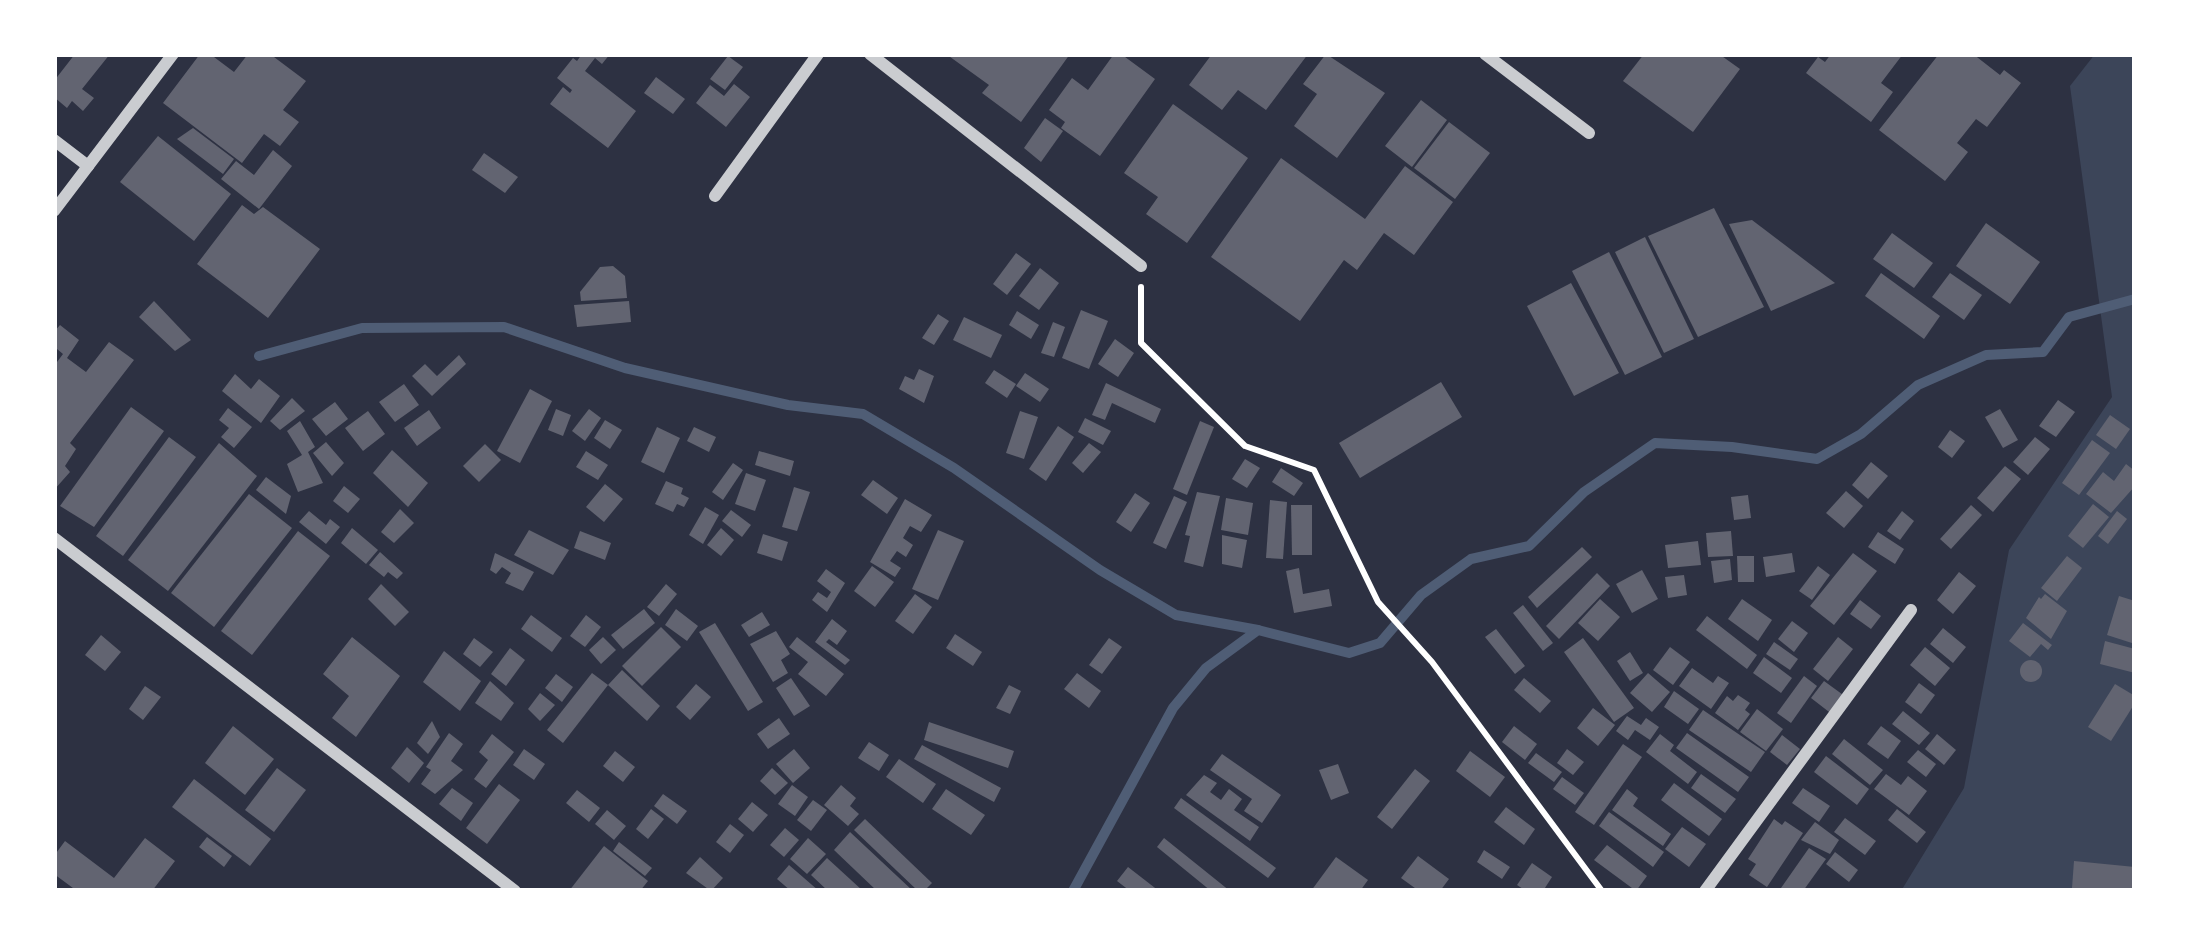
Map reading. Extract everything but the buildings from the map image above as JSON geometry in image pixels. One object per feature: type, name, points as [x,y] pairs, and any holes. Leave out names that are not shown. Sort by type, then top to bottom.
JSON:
[{"type":"street","points":[[54,211],[173,54]]},
{"type":"street","points":[[715,196],[818,54]]},
{"type":"street","points":[[870,54],[1141,266]]},
{"type":"street","points":[[1485,54],[1589,133]]},
{"type":"street","points":[[54,140],[88,166]]},
{"type":"street","points":[[54,538],[515,891]]},
{"type":"street","points":[[1705,891],[1911,610]]},
{"type":"path","points":[[1141,266],[1141,343],[1245,446],[1314,470],[1378,602],[1432,662],[1602,891]]},
{"type":"shaded area","points":[[2095,54],[2135,54],[2135,891],[1901,891],[1964,788],[2009,550],[2112,397],[2070,86]]},
{"type":"waterway","points":[[1073,891],[1173,708],[1206,668],[1258,630],[1349,653],[1380,643],[1421,595],[1471,559],[1529,546],[1584,492],[1655,443],[1817,459],[1861,434],[1918,385],[1986,355],[2043,352],[2069,317],[2135,299]]},
{"type":"waterway","points":[[259,356],[362,328],[504,327],[625,368],[788,405],[863,414],[954,468],[1100,570],[1176,615],[1258,630]]}]
